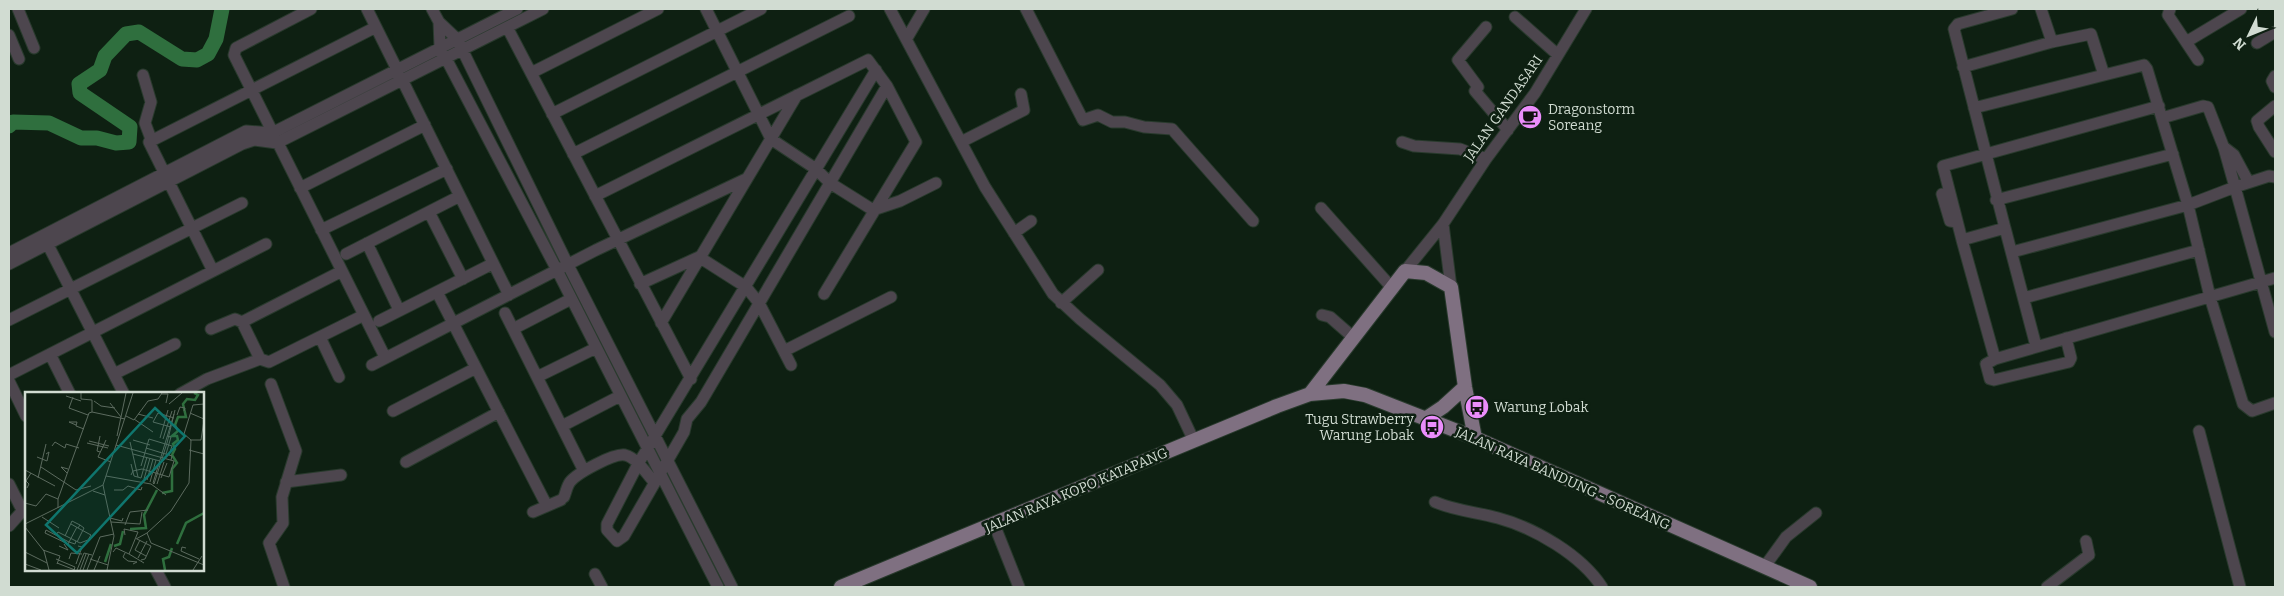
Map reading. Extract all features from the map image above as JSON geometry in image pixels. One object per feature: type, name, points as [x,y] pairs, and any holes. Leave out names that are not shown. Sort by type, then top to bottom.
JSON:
[{"type":"main road","points":[[1310,394],[1393,289],[1405,271],[1426,273],[1451,287],[1465,387],[1475,438]]},
{"type":"main road","points":[[1326,374],[1329,386],[1334,392]]},
{"type":"main road","points":[[1425,419],[1444,407],[1465,387]]},
{"type":"main road","name":"JALAN RAYA BANDUNG - SOREANG","points":[[1310,394],[1334,392],[1365,395],[1475,438],[1541,469],[1810,587]]},
{"type":"main road","name":"JALAN RAYA KOPO KATAPANG","points":[[841,587],[1310,394]]},
{"type":"street","points":[[18,9],[34,48]]},
{"type":"street","points":[[311,9],[234,50],[234,55],[385,357]]},
{"type":"street","points":[[367,9],[509,295]]},
{"type":"street","points":[[432,9],[439,22],[459,44],[470,65],[568,265],[732,587]]},
{"type":"street","points":[[9,264],[46,240],[166,179],[249,141],[275,138],[459,44],[517,9]]},
{"type":"street","points":[[500,18],[543,9]]},
{"type":"street","points":[[531,72],[658,9]]},
{"type":"street","points":[[706,9],[771,139],[816,168],[830,183],[873,210]]},
{"type":"street","points":[[552,114],[761,9]]},
{"type":"street","points":[[890,9],[985,187],[1028,257],[1062,303],[1160,385],[1177,406],[1194,441]]},
{"type":"street","points":[[907,38],[924,9]]},
{"type":"street","points":[[1026,9],[1083,120],[1098,115],[1112,122],[1126,122],[1144,127],[1171,128],[1253,221]]},
{"type":"street","name":"JALAN GANDASARI","points":[[1405,271],[1443,224],[1486,159],[1508,130],[1586,9]]},
{"type":"street","points":[[2012,9],[1956,26],[1954,29],[1996,200],[2012,252],[2036,346]]},
{"type":"street","points":[[2041,9],[2052,42]]},
{"type":"street","points":[[2170,9],[2168,15],[2198,60]]},
{"type":"street","points":[[2186,42],[2241,9]]},
{"type":"street","points":[[573,154],[850,16]]},
{"type":"street","points":[[1515,17],[1558,55]]},
{"type":"street","points":[[500,18],[531,72],[691,379]]},
{"type":"street","points":[[439,22],[443,52],[557,270],[647,450],[656,477],[718,587]]},
{"type":"street","points":[[151,139],[251,91],[376,27]]},
{"type":"street","points":[[1486,27],[1458,60],[1478,87],[1475,91],[1508,130]]},
{"type":"street","points":[[2256,43],[2275,32]]},
{"type":"street","points":[[1963,66],[2052,42],[2092,34],[2104,75]]},
{"type":"street","points":[[9,35],[19,59]]},
{"type":"street","points":[[595,196],[866,60],[887,86],[916,142],[873,210],[824,294]]},
{"type":"street","points":[[453,72],[470,65]]},
{"type":"street","points":[[1974,108],[2144,65],[2147,68],[2159,106],[2188,206],[2210,297],[2243,404],[2252,411],[2275,403]]},
{"type":"street","points":[[876,70],[638,464],[607,524],[608,530],[615,540],[620,540],[624,536],[656,477],[684,432],[687,420],[701,402],[887,86]]},
{"type":"street","points":[[143,76],[151,102],[145,123],[151,139],[149,144],[212,271]]},
{"type":"street","points":[[2275,76],[2272,80],[2275,86]]},
{"type":"street","points":[[961,142],[1024,110],[1021,94]]},
{"type":"street","points":[[661,323],[797,95]]},
{"type":"street","points":[[1995,359],[1957,222],[1950,221],[1947,217],[1936,172],[1943,166],[2159,106]]},
{"type":"street","points":[[2162,118],[2203,106],[2208,107],[2224,148],[2275,332]]},
{"type":"street","points":[[2275,106],[2257,120],[2259,127],[2275,152]]},
{"type":"street","points":[[300,188],[425,125]]},
{"type":"street","points":[[1402,142],[1414,146],[1460,149],[1486,159]]},
{"type":"street","points":[[2224,148],[2234,155],[2248,181]]},
{"type":"street","points":[[1996,200],[2173,154]]},
{"type":"street","points":[[321,230],[447,169]]},
{"type":"street","points":[[2012,252],[2188,206],[2248,181],[2269,176],[2275,177]]},
{"type":"street","points":[[372,365],[557,270],[746,179]]},
{"type":"street","points":[[873,210],[900,201],[936,183]]},
{"type":"street","points":[[346,254],[454,199]]},
{"type":"street","points":[[9,320],[242,203]]},
{"type":"street","points":[[1321,208],[1393,289]]},
{"type":"street","points":[[428,212],[463,279]]},
{"type":"street","points":[[1014,233],[1031,221]]},
{"type":"street","points":[[1443,224],[1451,287]]},
{"type":"street","points":[[1962,240],[2005,228]]},
{"type":"street","points":[[9,253],[46,240]]},
{"type":"street","points":[[46,240],[123,392]]},
{"type":"street","points":[[367,243],[399,310]]},
{"type":"street","points":[[9,375],[266,244]]},
{"type":"street","points":[[2024,298],[2199,250]]},
{"type":"street","points":[[699,257],[746,287],[759,303],[791,365]]},
{"type":"street","points":[[640,284],[699,257]]},
{"type":"street","points":[[379,322],[399,310],[488,266]]},
{"type":"street","points":[[1062,303],[1098,270]]},
{"type":"street","points":[[242,322],[342,272]]},
{"type":"street","points":[[2066,338],[2071,358],[2069,362],[1994,380],[1990,379],[1986,364],[1995,359],[2036,346],[2275,278]]},
{"type":"street","points":[[437,292],[547,506]]},
{"type":"street","points":[[784,351],[891,297]]},
{"type":"street","points":[[512,329],[571,299]]},
{"type":"street","points":[[505,313],[584,471]]},
{"type":"street","points":[[211,329],[235,318],[242,322],[260,359],[265,363],[364,315]]},
{"type":"street","points":[[1322,315],[1330,317],[1354,338]]},
{"type":"street","points":[[320,337],[339,377]]},
{"type":"street","points":[[114,374],[175,344]]},
{"type":"street","points":[[537,377],[596,348]]},
{"type":"street","points":[[50,354],[69,392]]},
{"type":"street","points":[[184,392],[207,379],[260,359]]},
{"type":"street","points":[[393,411],[476,368]]},
{"type":"street","points":[[9,381],[25,414]]},
{"type":"street","points":[[271,384],[296,450],[282,497],[283,524],[269,543],[284,587]]},
{"type":"street","points":[[562,426],[620,396]]},
{"type":"street","points":[[406,462],[499,412]]},
{"type":"street","points":[[2199,431],[2240,587]]},
{"type":"street","points":[[533,512],[562,498],[569,483],[584,471],[607,459],[624,455],[656,477]]},
{"type":"street","points":[[286,482],[340,475]]},
{"type":"street","points":[[9,484],[20,506],[25,508]]},
{"type":"street","points":[[1435,502],[1453,509],[1498,518],[1530,531],[1585,565],[1602,587]]},
{"type":"street","points":[[9,526],[25,509]]},
{"type":"street","points":[[1765,566],[1786,537],[1816,513]]},
{"type":"street","points":[[994,524],[1019,587]]},
{"type":"street","points":[[2047,587],[2090,555],[2086,541]]},
{"type":"street","points":[[157,571],[165,587]]},
{"type":"street","points":[[595,574],[602,587]]},
{"type":"waterway","points":[[9,126],[13,122],[49,123],[81,138],[97,138],[116,143],[129,142],[130,127],[80,93],[79,84],[100,70],[105,56],[126,34],[139,32],[182,59],[197,60],[208,54],[216,39],[222,9]]},
{"type":"place","name":"Dragonstorm Soreang","points":[[1530,117]]},
{"type":"place","name":"Warung Lobak","points":[[1477,407]]},
{"type":"place","name":"Tugu Strawberry Warung Lobak","points":[[1432,427]]}]
